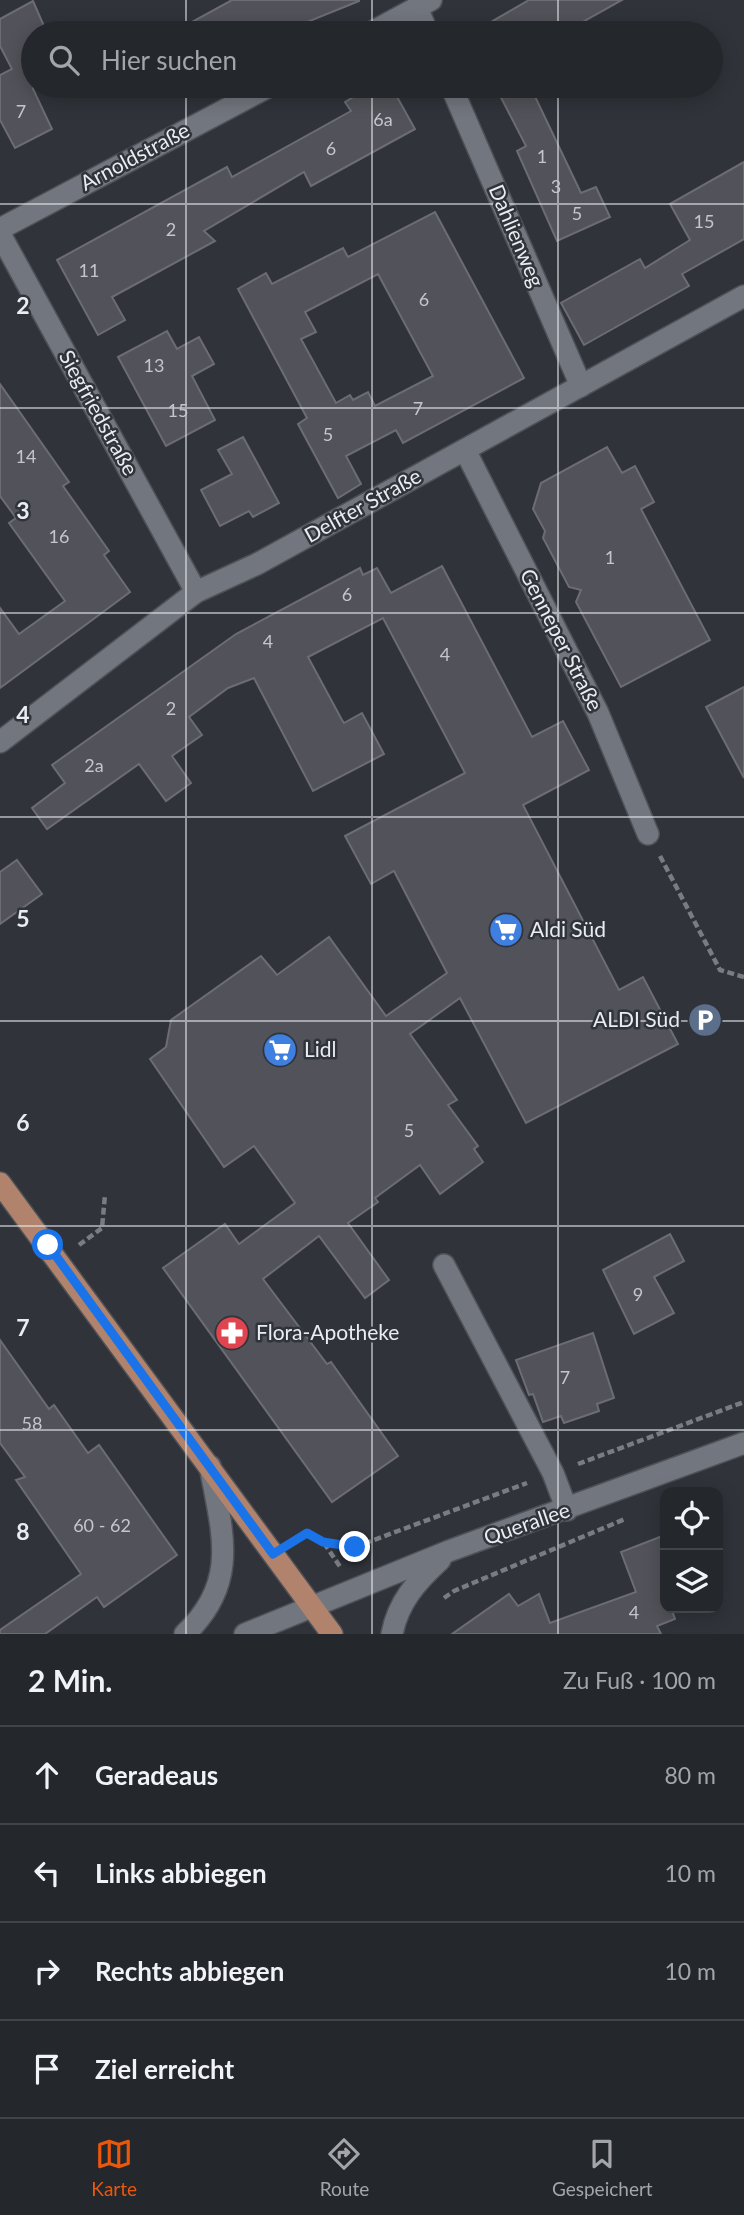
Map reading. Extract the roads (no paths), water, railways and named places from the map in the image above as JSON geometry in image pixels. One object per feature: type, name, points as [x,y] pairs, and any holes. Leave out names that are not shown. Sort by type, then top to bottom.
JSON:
[{"type":"main road","points":[[0,1182],[332,1634]]},
{"type":"street","points":[[392,21],[424,4]]},
{"type":"street","name":"Arnoldstraße","points":[[0,231],[248,98]]},
{"type":"street","name":"Dahlienweg","points":[[456,98],[581,386]]},
{"type":"street","name":"Siegfriedstraße","points":[[0,231],[195,592]]},
{"type":"street","name":"Delfter Straße","points":[[0,742],[195,592],[257,564],[744,296]]},
{"type":"street","name":"Genneper Straße","points":[[465,450],[598,713],[648,834]]},
{"type":"street","points":[[444,1265],[553,1473],[567,1510]]},
{"type":"street","name":"Querallee","points":[[245,1634],[449,1551],[744,1443]]},
{"type":"street","points":[[185,1634],[205,1615],[219,1586],[223,1540],[210,1466]]},
{"type":"street","points":[[392,1634],[397,1614],[415,1583],[449,1551]]},
{"type":"place","name":"Aldi Süd","points":[[506,930]]},
{"type":"place","name":"ALDI Süd","points":[[705,1020]]},
{"type":"place","name":"Lidl","points":[[280,1050]]},
{"type":"place","name":"Flora-Apotheke","points":[[232,1333]]}]
